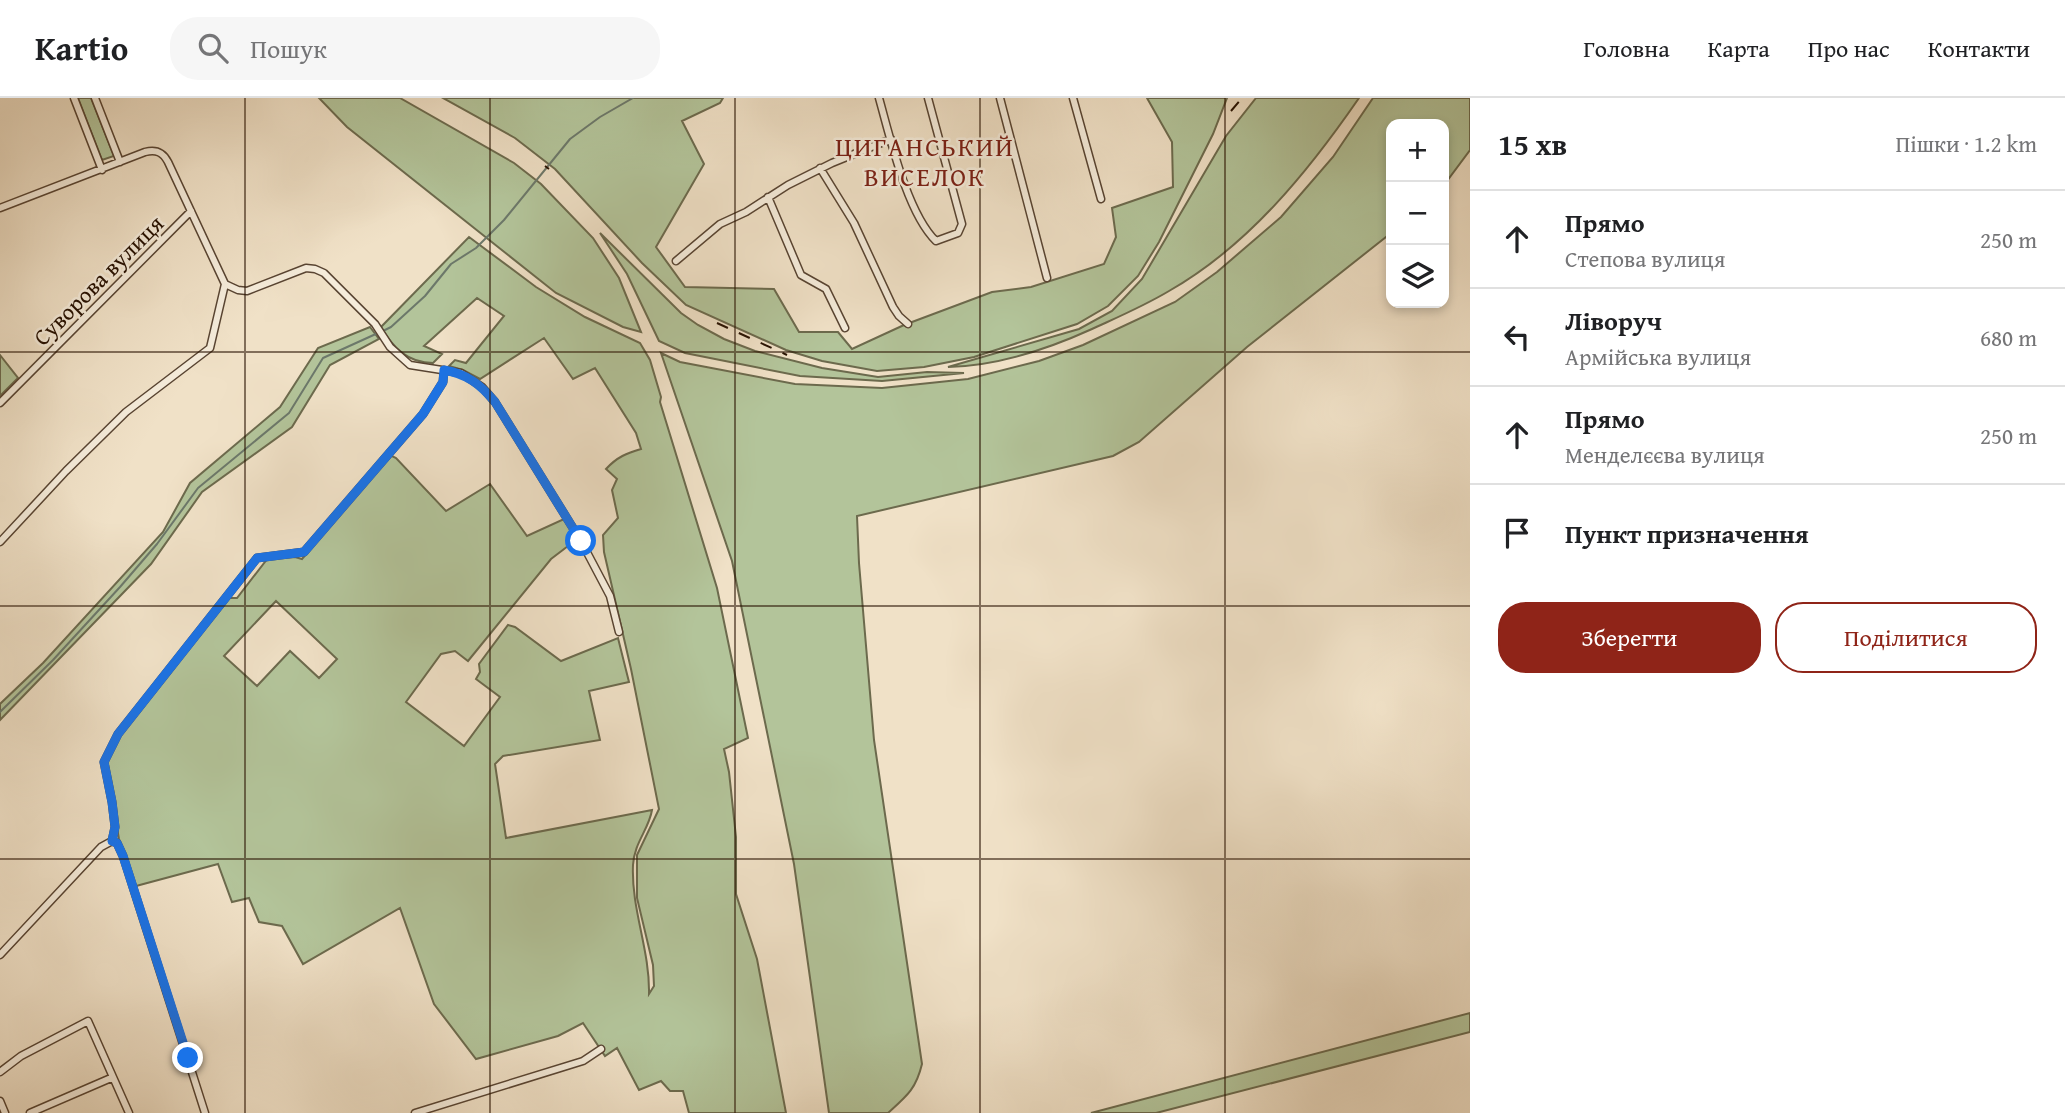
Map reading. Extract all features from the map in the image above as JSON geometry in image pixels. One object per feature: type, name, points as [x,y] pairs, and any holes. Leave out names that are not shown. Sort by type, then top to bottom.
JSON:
[{"type":"street","points":[[74,98],[102,170]]},
{"type":"street","points":[[95,98],[120,162]]},
{"type":"street","points":[[879,98],[907,190],[936,241],[958,233],[962,224],[928,98]]},
{"type":"street","points":[[1000,98],[1047,278]]},
{"type":"street","points":[[1073,98],[1101,199]]},
{"type":"street","points":[[676,261],[720,224],[820,168],[891,139]]},
{"type":"street","points":[[0,208],[149,151],[161,153],[168,162],[225,284],[247,291],[306,268],[315,269],[324,273],[368,317],[390,347],[410,365],[461,373],[482,387],[495,402],[581,541],[610,596],[619,632]]},
{"type":"street","points":[[820,168],[853,223],[893,307],[908,324]]},
{"type":"street","points":[[768,197],[801,275],[826,289],[845,328]]},
{"type":"street","name":"Суворова вулиця","points":[[0,403],[191,211]]},
{"type":"street","points":[[0,542],[126,412],[210,348],[225,284]]},
{"type":"street","points":[[0,955],[101,847],[112,841],[115,827],[104,762],[118,734],[257,558],[304,552],[423,414],[443,382],[444,370]]},
{"type":"street","points":[[112,841],[117,843],[123,856],[205,1113]]},
{"type":"street","points":[[0,1072],[20,1056],[88,1021],[128,1113]]},
{"type":"street","points":[[415,1113],[583,1061],[601,1049]]},
{"type":"street","points":[[30,1113],[111,1077]]},
{"type":"street","points":[[0,1101],[5,1113]]},
{"type":"green space","points":[[78,98],[91,98],[114,156],[102,160]]},
{"type":"green space","points":[[319,98],[400,98],[514,163],[541,184],[593,238],[619,278],[641,332],[623,327],[556,293],[347,127]]},
{"type":"green space","points":[[443,98],[723,98],[720,103],[682,121],[704,164],[656,247],[685,287],[774,289],[799,332],[838,332],[852,349],[904,325],[992,292],[1031,287],[1104,264],[1116,237],[1112,208],[1173,187],[1172,142],[1147,98],[1227,98],[1213,134],[1159,242],[1138,276],[1108,306],[1077,324],[974,357],[924,367],[877,371],[822,361],[786,350],[686,305],[642,263],[555,169],[515,138]]},
{"type":"green space","points":[[1256,98],[1359,98],[1319,153],[1274,205],[1250,230],[1198,273],[1141,306],[1058,343],[1003,360],[948,367],[1079,329],[1112,311],[1142,279],[1226,136]]},
{"type":"green space","points":[[1373,98],[1470,98],[1470,150],[1449,178],[1449,119],[1386,119],[1386,237],[1247,347],[1139,442],[1113,456],[857,516],[874,740],[922,1064],[910,1092],[888,1113],[829,1113],[794,864],[732,561],[661,353],[680,362],[795,384],[882,388],[968,379],[1039,361],[1083,345],[1175,302],[1217,272],[1281,217],[1333,157]]},
{"type":"green space","points":[[600,233],[681,313],[724,339],[755,351],[822,368],[878,377],[927,372],[964,373],[882,381],[800,376],[685,353],[659,341],[627,274]]},
{"type":"green space","points":[[469,237],[536,287],[585,317],[640,343],[650,360],[661,397],[660,402],[717,588],[748,738],[724,749],[736,837],[736,894],[757,959],[786,1113],[689,1113],[683,1091],[670,1091],[661,1081],[639,1090],[617,1048],[605,1056],[583,1023],[558,1036],[476,1059],[434,1004],[400,908],[303,964],[282,926],[259,922],[249,898],[232,902],[218,864],[136,886],[119,839],[106,766],[111,750],[128,723],[226,598],[237,598],[268,558],[302,559],[390,455],[396,458],[446,511],[490,484],[527,536],[564,519],[574,534],[572,543],[551,559],[468,661],[455,651],[441,654],[406,702],[464,746],[500,697],[476,679],[480,672],[479,664],[508,625],[515,627],[561,661],[618,638],[629,682],[589,691],[600,740],[503,756],[495,764],[506,838],[652,810],[634,857],[633,881],[647,961],[649,994],[654,986],[653,965],[637,898],[637,855],[659,809],[604,552],[603,535],[618,518],[612,490],[617,479],[606,469],[622,456],[641,449],[636,433],[595,368],[573,379],[544,338],[480,379],[449,366],[455,360],[466,363],[504,316],[477,298],[424,346],[442,354],[433,363],[416,360],[402,353],[381,327]],"holes":[[[276,601],[337,659],[319,678],[290,651],[257,686],[224,656]]]},
{"type":"green space","points":[[370,327],[379,339],[330,365],[292,427],[202,492],[151,564],[0,720],[0,704],[43,663],[163,532],[190,483],[280,407],[318,348]]},
{"type":"green space","points":[[0,355],[18,378],[0,396]]},
{"type":"green space","points":[[1470,1013],[1470,1032],[1156,1113],[1091,1113]]},
{"type":"waterway","points":[[383,331],[425,296],[451,264],[476,248],[504,220],[570,139],[633,98]]},
{"type":"waterway","points":[[0,712],[53,660],[120,587],[157,544],[198,488],[289,413],[323,358],[378,333]]},
{"type":"railway","points":[[1231,111],[1242,98]]},
{"type":"railway","points":[[545,166],[549,169]]},
{"type":"railway","points":[[717,323],[787,355]]},
{"type":"district","name":"ЦИГАНСЬКИЙ ВИСЕЛОК","points":[[925,161]]},
{"type":"route","points":[[188,1058],[123,856],[117,843],[112,841],[115,827],[104,762],[118,734],[257,558],[304,552],[423,414],[443,382],[444,370],[461,373],[482,387],[495,402],[581,541]]}]
